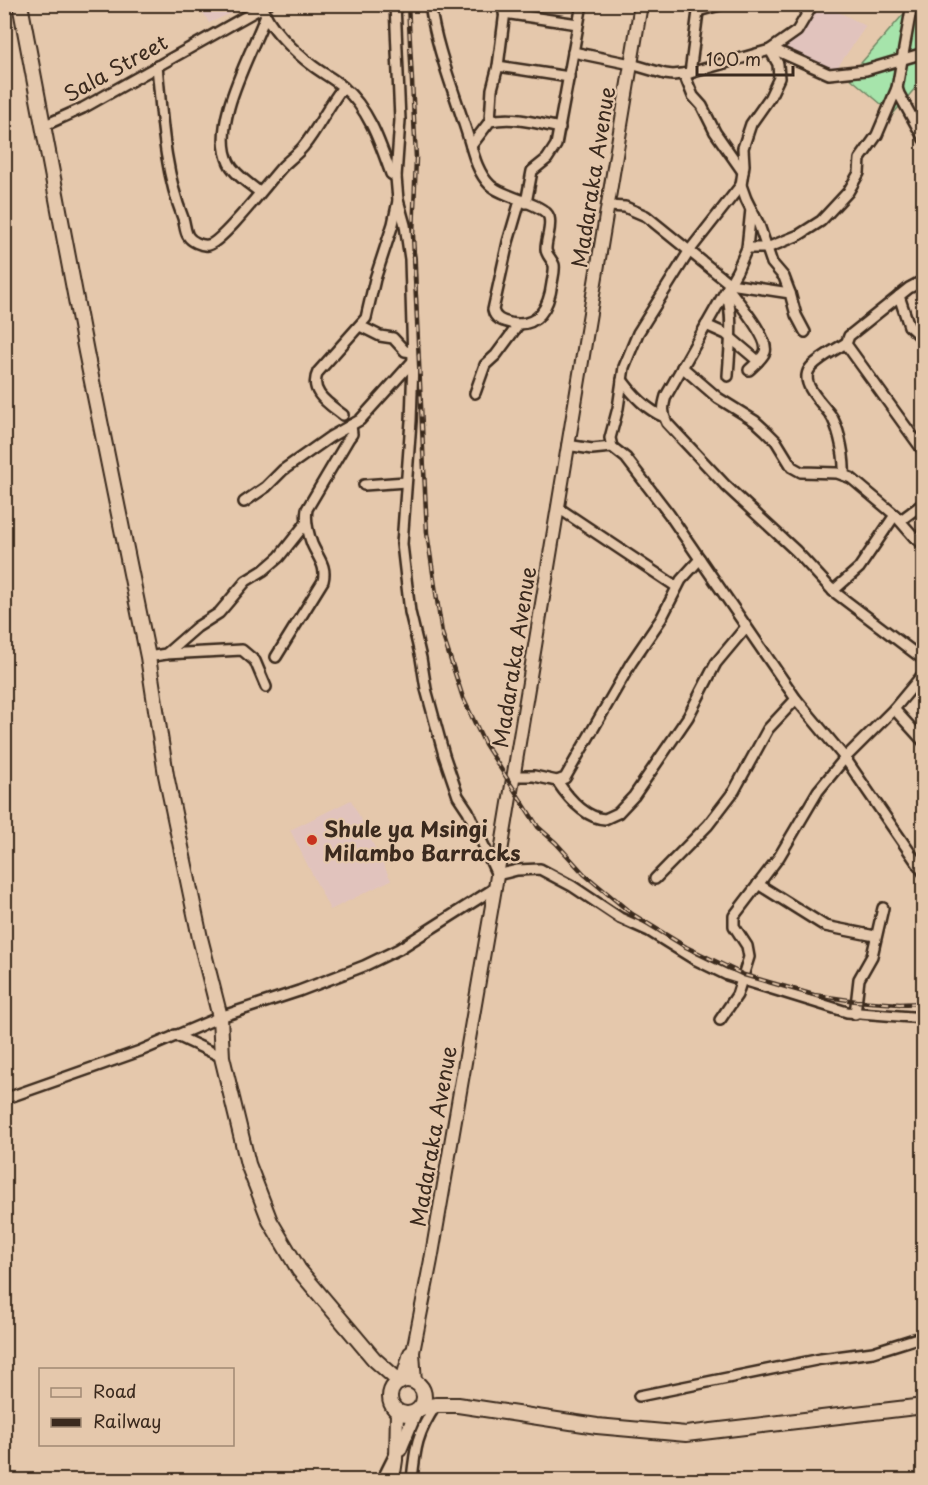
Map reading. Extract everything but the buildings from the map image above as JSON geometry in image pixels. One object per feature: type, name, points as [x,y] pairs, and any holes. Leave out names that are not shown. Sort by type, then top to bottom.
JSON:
[{"type":"highway","points":[[20,4],[148,657],[166,775],[200,938],[220,1017],[222,1058],[248,1164],[270,1221],[299,1270],[374,1359],[435,1397],[458,1405]]},
{"type":"highway","points":[[374,1359],[391,1402],[397,1411],[406,1414],[436,1405],[458,1405],[597,1426],[686,1434],[924,1406]]},
{"type":"highway","points":[[390,1396],[392,1390],[409,1382]]},
{"type":"highway","points":[[409,1382],[423,1393],[422,1403],[418,1409]]},
{"type":"main road","name":"Madaraka Avenue","points":[[409,1382],[514,776],[556,507],[640,4]]},
{"type":"main road","points":[[396,1456],[418,1409]]},
{"type":"main road","points":[[393,1480],[397,1411]]},
{"type":"street","points":[[395,4],[400,120],[396,177],[398,200],[405,225],[410,259],[412,357],[411,421],[402,544],[403,562],[410,612],[426,689],[458,796],[468,811],[496,875],[518,870],[540,869],[573,886],[620,918],[649,931],[727,975],[855,1014],[924,1018]]},
{"type":"street","points":[[430,4],[434,33],[476,164],[490,185],[508,197],[523,202],[545,212],[549,217],[546,252],[555,267],[551,291],[540,316],[533,321],[519,324],[499,319],[493,314],[493,310],[508,242],[523,202],[532,171],[554,150],[582,4]]},
{"type":"street","points":[[723,4],[699,8],[687,74],[693,96],[702,106],[715,132],[743,172]]},
{"type":"street","points":[[573,52],[631,64],[665,74],[687,74],[772,49],[797,31],[813,4]]},
{"type":"street","points":[[747,248],[767,248],[791,239],[821,221],[848,192],[859,173],[861,158],[877,135],[897,87],[912,4]]},
{"type":"street","points":[[918,4],[924,9]]},
{"type":"street","name":"Sala Street","points":[[43,126],[83,108],[265,6]]},
{"type":"street","points":[[259,192],[230,164],[225,145],[225,121],[239,79],[265,17],[265,6]]},
{"type":"street","points":[[471,146],[490,121],[492,89],[498,66],[505,9],[578,24]]},
{"type":"street","points":[[265,17],[311,65],[343,87],[364,111],[379,138],[391,174],[396,177]]},
{"type":"street","points":[[772,49],[829,74],[866,70],[924,53]]},
{"type":"street","points":[[772,49],[778,64],[779,78],[770,97],[751,124],[743,148],[741,185],[690,250],[638,333],[622,380],[610,438],[612,447],[626,458],[645,482],[796,699],[844,758],[924,873]]},
{"type":"street","points":[[158,66],[162,120],[172,185],[189,238],[205,245],[211,244],[249,207],[259,192],[304,146],[343,87]]},
{"type":"street","points":[[498,66],[569,77]]},
{"type":"street","points":[[897,87],[924,139]]},
{"type":"street","points":[[490,121],[511,118],[560,128]]},
{"type":"street","points":[[741,185],[772,263],[784,277],[796,315],[805,332]]},
{"type":"street","points":[[343,415],[317,392],[314,380],[318,372],[360,326],[369,311],[375,279],[389,238],[398,200]]},
{"type":"street","points":[[608,206],[625,207],[646,216],[690,250],[728,288],[762,337],[766,349],[749,370]]},
{"type":"street","points":[[751,210],[747,248],[728,288],[666,396],[663,407],[664,417],[726,486],[796,550],[833,591],[924,660]]},
{"type":"street","points":[[844,475],[843,456],[833,419],[811,391],[808,374],[812,366],[846,343],[849,336],[898,296],[924,280]]},
{"type":"street","points":[[728,288],[790,293]]},
{"type":"street","points":[[728,288],[731,338],[728,376]]},
{"type":"street","points":[[898,296],[909,326],[924,340]]},
{"type":"street","points":[[475,393],[485,365],[496,355],[519,324]]},
{"type":"street","points":[[706,325],[723,331],[758,361]]},
{"type":"street","points":[[360,326],[380,336],[393,338],[412,357]]},
{"type":"street","points":[[846,343],[924,452]]},
{"type":"street","points":[[244,502],[266,487],[283,470],[365,415],[412,357]]},
{"type":"street","points":[[682,367],[718,398],[755,421],[776,441],[792,467],[801,472],[844,475],[854,480],[898,517],[914,537],[924,545]]},
{"type":"street","points":[[622,380],[639,401],[664,417]]},
{"type":"street","points":[[276,657],[323,581],[324,567],[312,544],[306,523],[307,509],[350,438],[351,425]]},
{"type":"street","points":[[567,445],[592,449],[612,447]]},
{"type":"street","points":[[364,485],[406,482]]},
{"type":"street","points":[[833,591],[859,568],[898,517],[924,503]]},
{"type":"street","points":[[556,507],[677,587]]},
{"type":"street","points":[[166,654],[197,627],[219,613],[250,579],[272,564],[306,523]]},
{"type":"street","points":[[514,776],[562,780],[631,663],[665,612],[677,587],[700,559]]},
{"type":"street","points":[[557,781],[573,801],[591,816],[605,819],[618,813],[633,796],[688,717],[716,663],[746,627]]},
{"type":"street","points":[[148,657],[242,650],[255,661],[266,687]]},
{"type":"street","points":[[720,1020],[734,1000],[747,967],[749,951],[734,926],[734,916],[778,857],[818,791],[844,758],[894,709],[924,673]]},
{"type":"street","points":[[655,879],[708,825],[734,791],[768,729],[796,699]]},
{"type":"street","points":[[894,709],[924,742]]},
{"type":"street","points":[[758,884],[825,926],[875,936]]},
{"type":"street","points":[[4,1099],[140,1051],[220,1017],[299,991],[373,962],[399,949],[495,888]]},
{"type":"street","points":[[855,1014],[859,979],[872,956],[883,908]]},
{"type":"street","points":[[175,1035],[222,1058]]},
{"type":"street","points":[[639,1396],[699,1386],[720,1379],[821,1359],[873,1352],[924,1336]]},
{"type":"street","points":[[412,1480],[418,1436],[436,1405]]},
{"type":"street","points":[[382,1480],[396,1456]]},
{"type":"shaded area","points":[[199,5],[242,5],[243,8],[209,23]]},
{"type":"shaded area","points":[[811,5],[825,5],[866,26],[828,81],[783,54]]},
{"type":"shaded area","points":[[351,800],[391,880],[330,910],[290,830]]},
{"type":"green space","points":[[907,10],[923,25],[923,79],[893,114],[849,77]]},
{"type":"railway","points":[[408,4],[416,158],[413,235],[427,533],[442,633],[463,698],[485,744],[538,827],[584,874],[632,914],[686,947],[744,975],[814,995],[856,1001],[924,1003]]},
{"type":"place","name":"Shule ya Msingi Milambo Barracks","points":[[312,840]]}]
